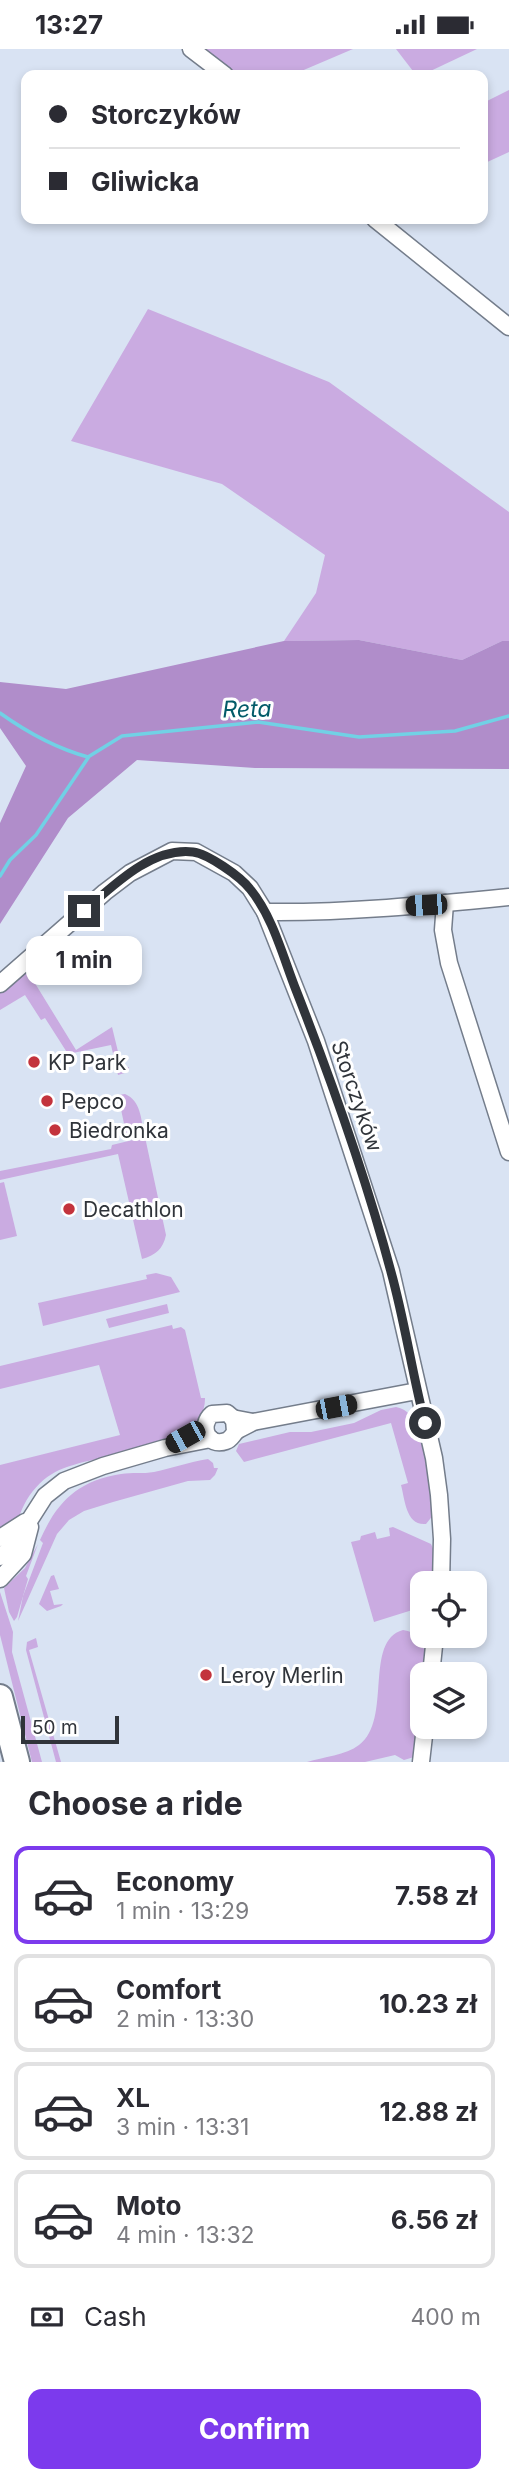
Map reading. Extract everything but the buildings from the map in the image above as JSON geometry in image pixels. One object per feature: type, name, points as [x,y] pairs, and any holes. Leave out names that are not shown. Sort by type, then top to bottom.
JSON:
[{"type":"main road","points":[[0,1697],[17,1762]]},
{"type":"street","points":[[191,49],[218,70]]},
{"type":"street","points":[[381,224],[509,327]]},
{"type":"street","name":"Storczyków","points":[[0,984],[130,873],[172,851],[196,852],[234,873],[250,888],[265,912],[316,1041],[391,1271],[434,1458],[442,1539],[441,1571]]},
{"type":"street","points":[[265,912],[295,913],[509,897]]},
{"type":"street","points":[[445,903],[443,930],[449,963],[509,1151]]},
{"type":"street","points":[[233,1425],[417,1391]]},
{"type":"street","points":[[217,1412],[226,1413],[233,1425],[231,1438],[222,1442],[208,1433],[208,1417],[217,1412]]},
{"type":"street","points":[[0,1557],[13,1546],[31,1516],[54,1488],[75,1475],[208,1433]]},
{"type":"street","points":[[0,1538],[31,1516]]},
{"type":"street","points":[[0,1579],[23,1555],[31,1516]]},
{"type":"street","points":[[421,1762],[424,1739]]},
{"type":"shaded area","points":[[201,49],[353,49],[304,70],[228,70]]},
{"type":"shaded area","points":[[396,49],[477,49],[433,70],[412,70]]},
{"type":"shaded area","points":[[509,90],[509,152],[488,162],[488,100]]},
{"type":"shaded area","points":[[148,309],[329,382],[509,512],[509,641],[502,641],[462,660],[359,640],[284,641],[316,593],[325,555],[222,484],[71,441]]},
{"type":"shaded area","points":[[359,640],[462,660],[502,641],[509,641],[509,769],[255,768],[137,760],[68,818],[0,924],[0,823],[26,766],[0,728],[0,682],[66,689],[284,641]]},
{"type":"shaded area","points":[[25,967],[76,1050],[112,1027],[122,1068],[129,1067],[128,1072],[118,1075],[111,1045],[68,1054],[45,1018],[41,1020],[25,995],[0,1010],[0,987]]},
{"type":"shaded area","points":[[125,1094],[137,1106],[144,1134],[127,1138],[118,1095]]},
{"type":"shaded area","points":[[145,1137],[166,1235],[158,1251],[142,1259],[118,1154],[0,1180],[0,1171],[111,1149],[112,1145]]},
{"type":"shaded area","points":[[4,1182],[17,1236],[0,1240],[0,1183]]},
{"type":"shaded area","points":[[156,1273],[171,1277],[180,1292],[43,1326],[38,1303],[147,1279],[146,1275]]},
{"type":"shaded area","points":[[167,1304],[169,1313],[109,1328],[106,1319]]},
{"type":"shaded area","points":[[172,1325],[173,1329],[181,1327],[185,1330],[201,1398],[205,1398],[200,1416],[186,1430],[166,1441],[69,1466],[52,1474],[32,1492],[17,1520],[0,1533],[0,1465],[120,1435],[99,1365],[0,1389],[0,1366]]},
{"type":"shaded area","points":[[396,1407],[407,1412],[416,1430],[420,1429],[430,1476],[434,1514],[426,1524],[414,1521],[408,1511],[401,1485],[408,1483],[391,1423],[244,1462],[236,1451],[239,1444],[290,1432],[311,1432],[354,1423],[381,1410]]},
{"type":"shaded area","points":[[208,1459],[214,1468],[218,1468],[210,1480],[188,1481],[113,1502],[84,1511],[69,1520],[57,1534],[18,1621],[23,1596],[43,1543],[40,1540],[61,1504],[70,1495],[106,1477],[154,1472]]},
{"type":"shaded area","points":[[393,1527],[431,1544],[435,1553],[434,1571],[410,1571],[410,1611],[374,1622],[351,1542],[375,1532],[377,1539],[390,1536],[389,1528]]},
{"type":"shaded area","points":[[38,1544],[14,1621],[9,1612],[4,1588],[25,1568]]},
{"type":"shaded area","points":[[54,1575],[59,1589],[50,1591],[54,1605],[63,1604],[47,1611],[39,1604],[51,1576]]},
{"type":"shaded area","points":[[0,1592],[13,1632],[12,1652],[42,1762],[32,1762],[0,1635]]},
{"type":"shaded area","points":[[403,1630],[410,1632],[410,1648],[424,1648],[425,1652],[424,1662],[410,1662],[410,1739],[416,1739],[414,1757],[404,1760],[395,1755],[365,1762],[307,1762],[354,1748],[369,1733],[375,1718],[380,1665],[384,1649],[391,1637]]},
{"type":"shaded area","points":[[36,1638],[38,1647],[29,1650],[61,1762],[56,1762],[26,1650],[27,1642]]},
{"type":"waterway","name":"Reta","points":[[0,713],[42,739],[88,757],[122,736],[258,722],[359,737],[455,731],[509,716]]},
{"type":"waterway","points":[[0,876],[10,860],[36,835],[88,758]]},
{"type":"place","name":"KP Park","points":[[34,1062]]},
{"type":"place","name":"Pepco","points":[[47,1101]]},
{"type":"place","name":"Biedronka","points":[[55,1130]]},
{"type":"place","name":"Decathlon","points":[[69,1209]]},
{"type":"place","name":"Leroy Merlin","points":[[206,1675]]},
{"type":"route","points":[[84,911],[130,873],[172,851],[196,852],[234,873],[250,888],[265,912],[316,1041],[367,1193],[391,1271],[425,1423]]}]
